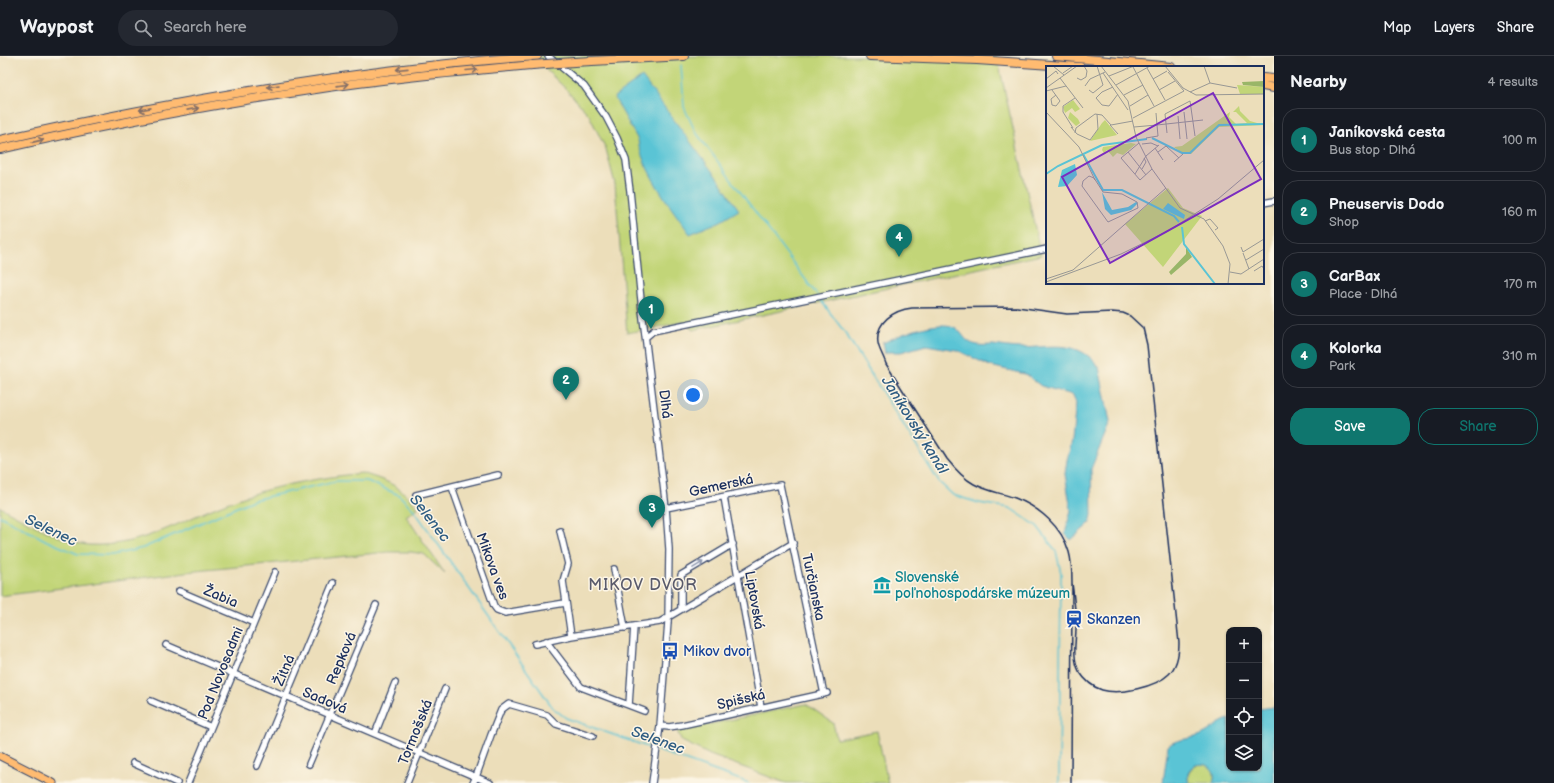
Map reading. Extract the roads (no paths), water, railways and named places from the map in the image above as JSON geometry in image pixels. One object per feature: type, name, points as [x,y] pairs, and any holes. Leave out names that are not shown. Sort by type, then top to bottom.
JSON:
[{"type":"highway","points":[[0,140],[142,110],[258,89],[386,71],[537,56]]},
{"type":"highway","points":[[0,149],[152,116],[304,90],[532,65],[684,56]]},
{"type":"highway","points":[[870,56],[977,60],[1065,66]]},
{"type":"highway","points":[[1056,56],[1161,66]]},
{"type":"highway","points":[[1264,78],[1274,79]]},
{"type":"highway","points":[[1264,86],[1274,88]]},
{"type":"main road","points":[[0,756],[53,783]]},
{"type":"street","name":"Dlhá","points":[[548,56],[584,86],[606,117],[618,138],[626,160],[666,508],[669,548],[668,617],[660,726],[652,783]]},
{"type":"street","points":[[1264,203],[1274,201]]},
{"type":"street","points":[[646,336],[653,331],[1046,249]]},
{"type":"street","points":[[416,495],[498,476]]},
{"type":"street","name":"Gemerská","points":[[666,508],[780,485]]},
{"type":"street","name":"Turčianska","points":[[780,485],[826,694]]},
{"type":"street","name":"Mikova ves","points":[[452,486],[494,606],[497,610],[505,613],[565,603]]},
{"type":"street","name":"Liptovská","points":[[724,497],[761,707]]},
{"type":"street","points":[[560,530],[568,564],[562,581],[571,636]]},
{"type":"street","points":[[535,644],[571,636],[660,622],[793,543]]},
{"type":"street","points":[[681,609],[681,575],[732,544]]},
{"type":"street","points":[[614,569],[625,628]]},
{"type":"street","name":"Pod Novosadmi","points":[[188,783],[275,572]]},
{"type":"street","name":"Žitná","points":[[256,766],[333,583]]},
{"type":"street","name":"Žabia","points":[[179,591],[254,623]]},
{"type":"street","name":"Repková","points":[[310,764],[376,605]]},
{"type":"street","points":[[629,705],[634,626]]},
{"type":"street","points":[[546,641],[581,687],[644,710]]},
{"type":"street","name":"Sadová","points":[[166,645],[490,783]]},
{"type":"street","points":[[375,734],[395,683]]},
{"type":"street","name":"Tormošská","points":[[407,783],[445,689]]},
{"type":"street","name":"Spišská","points":[[660,726],[669,727],[682,725],[826,694]]},
{"type":"street","points":[[152,701],[211,727]]},
{"type":"street","points":[[473,783],[501,710],[509,704],[547,715],[556,724],[593,736]]},
{"type":"street","points":[[133,763],[177,783]]},
{"type":"water","points":[[642,77],[718,179],[739,210],[721,221],[690,234],[651,176],[645,164],[638,140],[614,97]]},
{"type":"water","points":[[947,325],[957,329],[970,343],[974,344],[1017,348],[1054,346],[1073,348],[1091,358],[1099,367],[1110,422],[1091,469],[1092,515],[1090,523],[1071,540],[1065,534],[1071,510],[1065,474],[1072,441],[1076,403],[1073,395],[1041,386],[1025,374],[990,366],[957,350],[926,345],[901,352],[885,352],[885,354],[883,343],[918,329]]},
{"type":"water","points":[[1274,707],[1274,783],[1213,783],[1214,775],[1212,769],[1207,765],[1201,764],[1195,765],[1190,769],[1188,775],[1189,783],[1163,783],[1168,746],[1179,740],[1201,735],[1226,720],[1226,771],[1262,771],[1262,709]]},
{"type":"waterway","name":"Janíkovský kanál","points":[[681,65],[684,107],[695,131],[817,295]]},
{"type":"waterway","name":"Janíkovský kanál","points":[[819,298],[846,334],[939,482],[953,495],[979,503],[1010,508],[1037,526],[1056,551],[1061,573],[1059,783]]},
{"type":"waterway","name":"Selenec","points":[[0,516],[47,541],[78,554],[113,555],[143,548],[253,500],[336,481],[367,481],[399,495],[414,510],[553,708],[566,718],[749,783]]},
{"type":"railway","points":[[1071,783],[1072,575],[1071,560],[1066,543],[1055,526],[1041,512],[1015,498],[974,484],[959,473],[947,459],[886,364],[879,348],[878,336],[880,329],[887,318],[899,311],[912,308],[1017,307],[1067,314],[1123,313],[1130,316],[1143,328],[1147,345],[1179,643],[1177,660],[1169,674],[1156,683],[1128,691],[1102,690],[1095,687],[1083,677],[1079,671],[1075,659],[1076,622],[1072,583]]},
{"type":"place","name":"Kolorka","points":[[899,257]]},
{"type":"place","name":"Janíkovská cesta","points":[[651,329]]},
{"type":"place","name":"Pneuservis Dodo","points":[[566,400]]},
{"type":"place","name":"CarBax","points":[[652,528]]},
{"type":"place","name":"Slovenské poľnohospodárske múzeum","points":[[882,585]]},
{"type":"place","name":"Skanzen","points":[[1074,619]]},
{"type":"place","name":"Mikov dvor","points":[[670,651]]},
{"type":"district","name":"MIKOV DVOR","points":[[643,584]]}]
